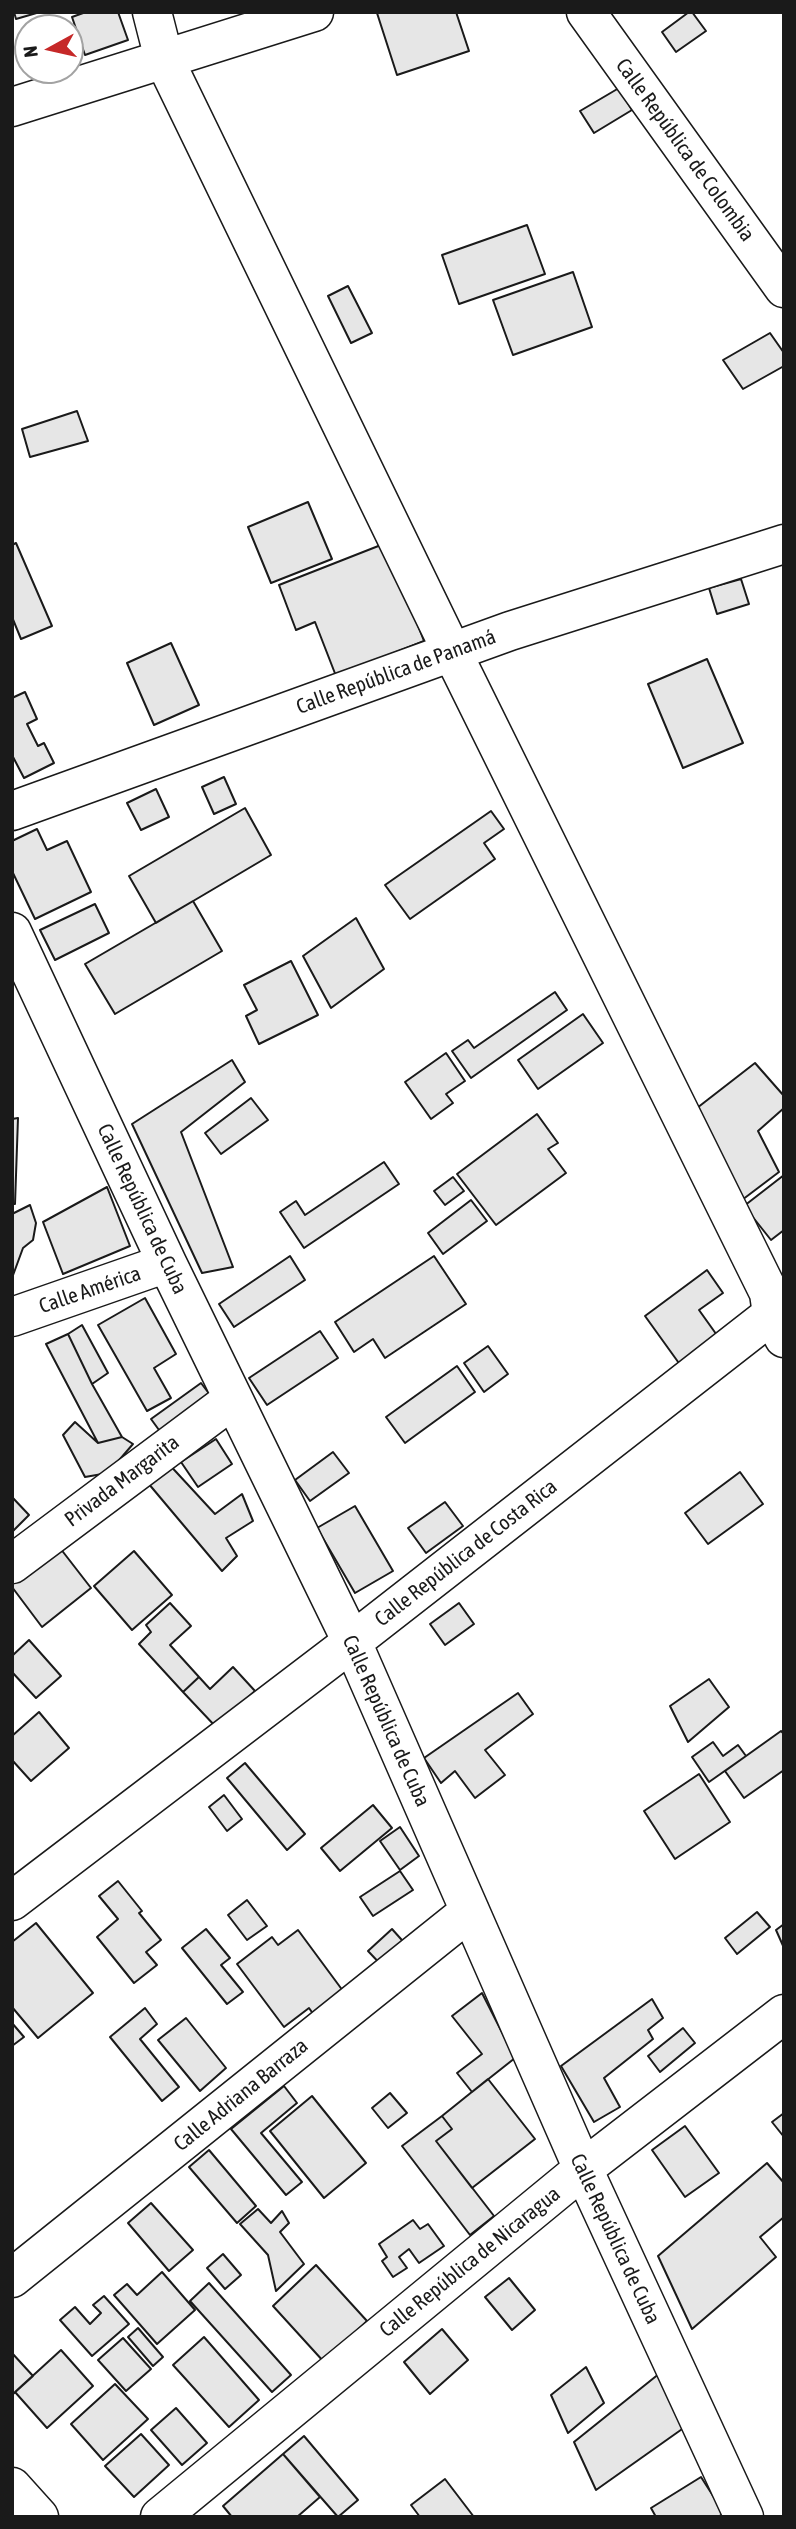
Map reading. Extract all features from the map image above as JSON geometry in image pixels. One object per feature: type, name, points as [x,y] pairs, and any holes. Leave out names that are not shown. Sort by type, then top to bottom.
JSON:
[{"type":"street","points":[[152,12],[164,59],[780,1319]]},
{"type":"street","points":[[12,107],[314,12]]},
{"type":"street","name":"Calle República de Colombia","points":[[586,12],[784,288]]},
{"type":"street","name":"Calle República de Panamá","points":[[12,811],[452,652],[784,544]]},
{"type":"street","name":"Calle República de Cuba","points":[[12,932],[167,1263],[352,1642],[583,2169],[744,2517]]},
{"type":"street","name":"Calle América","points":[[12,1317],[167,1263]]},
{"type":"street","name":"Calle República de Costa Rica","points":[[12,1901],[780,1319]]},
{"type":"street","name":"Privada Margarita","points":[[12,1564],[233,1399]]},
{"type":"street","name":"Calle Adriana Barraza","points":[[12,2278],[470,1911]]},
{"type":"street","name":"Calle República de Nicaragua","points":[[160,2517],[583,2169],[784,2014]]},
{"type":"street","points":[[12,2487],[39,2517]]},
{"type":"building","points":[[14,12],[40,12],[33,14]]},
{"type":"building","points":[[118,12],[128,40],[85,55],[84,14],[80,14]]},
{"type":"building","points":[[456,12],[469,51],[397,75],[377,13]]},
{"type":"building","points":[[692,12],[706,31],[676,52],[662,32]]},
{"type":"building","points":[[619,88],[632,110],[594,133],[580,111]]},
{"type":"building","points":[[527,225],[545,274],[459,304],[442,255]]},
{"type":"building","points":[[573,272],[592,327],[513,355],[493,300]]},
{"type":"building","points":[[348,286],[372,333],[351,343],[328,296]]},
{"type":"building","points":[[770,333],[784,353],[784,366],[743,389],[723,360]]},
{"type":"building","points":[[77,411],[88,441],[30,457],[22,429]]},
{"type":"building","points":[[308,502],[332,559],[271,583],[248,527]]},
{"type":"building","points":[[16,543],[52,626],[21,639],[12,617],[12,545]]},
{"type":"building","points":[[386,543],[424,641],[336,676],[315,622],[296,630],[279,585]]},
{"type":"building","points":[[741,579],[749,604],[717,614],[709,588]]},
{"type":"building","points":[[171,643],[199,705],[154,725],[127,663]]},
{"type":"building","points":[[707,659],[743,743],[683,768],[648,684]]},
{"type":"building","points":[[25,692],[37,719],[27,724],[38,746],[44,743],[54,763],[24,778],[12,755],[12,698]]},
{"type":"building","points":[[224,777],[236,804],[214,814],[202,787]]},
{"type":"building","points":[[156,789],[169,817],[141,830],[127,803]]},
{"type":"building","points":[[245,808],[271,855],[156,923],[129,876]]},
{"type":"building","points":[[491,811],[504,829],[484,843],[495,859],[410,919],[385,885]]},
{"type":"building","points":[[37,829],[47,850],[67,841],[91,892],[35,919],[12,871],[12,841]]},
{"type":"building","points":[[193,901],[222,951],[115,1014],[85,964]]},
{"type":"building","points":[[95,904],[109,933],[55,960],[40,930]]},
{"type":"building","points":[[356,918],[384,969],[331,1008],[303,956]]},
{"type":"building","points":[[291,961],[318,1015],[259,1044],[246,1016],[257,1010],[244,985]]},
{"type":"building","points":[[555,992],[567,1010],[471,1078],[452,1051],[468,1040],[474,1048]]},
{"type":"building","points":[[583,1014],[603,1043],[538,1089],[518,1060]]},
{"type":"building","points":[[446,1053],[465,1081],[446,1094],[453,1103],[431,1119],[405,1082]]},
{"type":"building","points":[[232,1060],[245,1082],[181,1132],[233,1267],[202,1273],[132,1124]]},
{"type":"building","points":[[755,1063],[784,1096],[784,1108],[758,1131],[779,1172],[742,1200],[697,1108]]},
{"type":"building","points":[[251,1098],[268,1120],[221,1154],[205,1133]]},
{"type":"building","points":[[537,1114],[558,1143],[548,1149],[566,1173],[496,1225],[457,1174]]},
{"type":"building","points":[[18,1118],[15,1204],[12,1204],[12,1119]]},
{"type":"building","points":[[384,1162],[399,1184],[304,1248],[280,1212],[296,1201],[305,1215]]},
{"type":"building","points":[[784,1175],[784,1230],[771,1240],[744,1206]]},
{"type":"building","points":[[453,1177],[464,1191],[445,1205],[434,1191]]},
{"type":"building","points":[[107,1187],[130,1246],[63,1274],[43,1222]]},
{"type":"building","points":[[471,1200],[487,1221],[443,1254],[428,1233]]},
{"type":"building","points":[[30,1205],[36,1223],[33,1240],[23,1248],[12,1278],[12,1214]]},
{"type":"building","points":[[290,1256],[305,1280],[234,1327],[219,1304]]},
{"type":"building","points":[[434,1256],[466,1304],[385,1358],[373,1339],[354,1352],[335,1322]]},
{"type":"building","points":[[707,1270],[723,1293],[699,1310],[719,1338],[681,1366],[645,1316]]},
{"type":"building","points":[[145,1298],[176,1354],[154,1368],[171,1398],[147,1411],[98,1325]]},
{"type":"building","points":[[82,1325],[108,1373],[92,1384],[68,1334]]},
{"type":"building","points":[[320,1331],[338,1358],[267,1405],[249,1378]]},
{"type":"building","points":[[68,1334],[122,1437],[98,1443],[46,1344]]},
{"type":"building","points":[[488,1346],[508,1374],[484,1392],[464,1363]]},
{"type":"building","points":[[457,1366],[475,1392],[405,1443],[386,1417]]},
{"type":"building","points":[[201,1383],[217,1404],[167,1441],[151,1419]]},
{"type":"building","points":[[75,1422],[98,1443],[122,1437],[133,1444],[108,1473],[85,1477],[63,1435]]},
{"type":"building","points":[[216,1439],[232,1464],[198,1487],[181,1462]]},
{"type":"building","points":[[333,1452],[349,1473],[310,1501],[295,1480]]},
{"type":"building","points":[[166,1461],[215,1514],[242,1494],[253,1521],[226,1538],[237,1556],[222,1571],[148,1483]]},
{"type":"building","points":[[740,1472],[763,1504],[708,1544],[685,1513]]},
{"type":"building","points":[[12,1497],[29,1515],[12,1532]]},
{"type":"building","points":[[445,1502],[463,1526],[426,1553],[408,1528]]},
{"type":"building","points":[[355,1506],[393,1571],[355,1593],[317,1528]]},
{"type":"building","points":[[60,1548],[91,1588],[42,1627],[12,1584]]},
{"type":"building","points":[[134,1551],[172,1595],[132,1630],[94,1586]]},
{"type":"building","points":[[170,1603],[191,1626],[170,1645],[199,1677],[183,1692],[139,1644],[151,1632],[146,1625]]},
{"type":"building","points":[[459,1603],[474,1624],[445,1645],[430,1624]]},
{"type":"building","points":[[29,1640],[61,1676],[36,1698],[12,1672],[12,1656]]},
{"type":"building","points":[[233,1667],[255,1691],[216,1727],[183,1692],[199,1677],[210,1689]]},
{"type":"building","points":[[709,1679],[729,1707],[688,1742],[670,1706]]},
{"type":"building","points":[[518,1693],[533,1714],[485,1750],[505,1775],[475,1798],[455,1771],[441,1783],[424,1758]]},
{"type":"building","points":[[39,1712],[69,1748],[31,1781],[12,1760],[12,1736]]},
{"type":"building","points":[[781,1731],[784,1734],[784,1770],[744,1798],[725,1771]]},
{"type":"building","points":[[713,1742],[723,1756],[738,1745],[746,1756],[709,1782],[692,1757]]},
{"type":"building","points":[[245,1763],[305,1834],[287,1850],[227,1778]]},
{"type":"building","points":[[699,1774],[730,1822],[675,1859],[644,1811]]},
{"type":"building","points":[[224,1795],[242,1819],[227,1831],[209,1807]]},
{"type":"building","points":[[373,1805],[392,1828],[340,1871],[321,1848]]},
{"type":"building","points":[[400,1827],[419,1856],[400,1870],[380,1841]]},
{"type":"building","points":[[400,1871],[413,1890],[373,1916],[360,1897]]},
{"type":"building","points":[[118,1881],[161,1940],[146,1952],[157,1965],[134,1983],[97,1937],[118,1919],[99,1896]]},
{"type":"building","points":[[247,1900],[267,1926],[247,1940],[228,1915]]},
{"type":"building","points":[[757,1912],[770,1927],[737,1954],[725,1938]]},
{"type":"building","points":[[36,1923],[93,1993],[38,2038],[12,2007],[12,1942]]},
{"type":"building","points":[[784,1924],[784,1948],[776,1930]]},
{"type":"building","points":[[206,1929],[230,1958],[221,1965],[243,1992],[227,2004],[182,1948]]},
{"type":"building","points":[[392,1929],[409,1948],[386,1970],[368,1951]]},
{"type":"building","points":[[298,1930],[346,1995],[316,2018],[309,2008],[284,2027],[237,1964],[272,1937],[278,1945]]},
{"type":"building","points":[[482,1993],[515,2058],[472,2092],[457,2073],[482,2054],[452,2016]]},
{"type":"building","points":[[652,1999],[663,2018],[648,2030],[653,2039],[604,2078],[620,2107],[594,2122],[561,2066]]},
{"type":"building","points":[[145,2008],[157,2024],[140,2039],[179,2087],[162,2101],[110,2037]]},
{"type":"building","points":[[186,2018],[226,2068],[200,2091],[158,2040]]},
{"type":"building","points":[[12,2023],[24,2037],[12,2046]]},
{"type":"building","points":[[683,2028],[695,2043],[660,2072],[648,2056]]},
{"type":"building","points":[[488,2079],[535,2139],[472,2188],[436,2141],[452,2129],[442,2116]]},
{"type":"building","points":[[284,2086],[297,2103],[261,2133],[302,2182],[286,2195],[231,2129]]},
{"type":"building","points":[[390,2093],[407,2113],[388,2128],[372,2108]]},
{"type":"building","points":[[312,2096],[366,2163],[324,2198],[270,2131]]},
{"type":"building","points":[[784,2113],[784,2137],[772,2122]]},
{"type":"building","points":[[442,2116],[452,2129],[436,2141],[494,2216],[470,2235],[402,2146]]},
{"type":"building","points":[[685,2126],[719,2173],[685,2197],[652,2150]]},
{"type":"building","points":[[209,2150],[256,2206],[237,2223],[189,2167]]},
{"type":"building","points":[[767,2163],[784,2183],[784,2217],[760,2237],[776,2257],[692,2329],[658,2256]]},
{"type":"building","points":[[151,2203],[193,2250],[169,2271],[128,2223]]},
{"type":"building","points":[[258,2209],[271,2223],[282,2211],[289,2223],[280,2232],[304,2264],[276,2291],[268,2255],[240,2224]]},
{"type":"building","points":[[413,2220],[420,2229],[428,2224],[444,2246],[419,2263],[409,2249],[399,2257],[407,2268],[393,2277],[382,2261],[387,2257],[379,2244]]},
{"type":"building","points":[[223,2254],[241,2275],[225,2289],[207,2268]]},
{"type":"building","points":[[316,2265],[367,2321],[324,2362],[273,2306]]},
{"type":"building","points":[[162,2272],[195,2310],[157,2344],[114,2295],[127,2284],[137,2295]]},
{"type":"building","points":[[509,2278],[535,2310],[512,2330],[485,2297]]},
{"type":"building","points":[[209,2283],[291,2375],[272,2392],[190,2301]]},
{"type":"building","points":[[104,2296],[129,2324],[92,2356],[60,2320],[75,2307],[90,2324],[101,2313],[93,2305]]},
{"type":"building","points":[[138,2328],[163,2357],[153,2366],[128,2337]]},
{"type":"building","points":[[442,2329],[468,2360],[430,2394],[404,2362]]},
{"type":"building","points":[[204,2337],[259,2400],[229,2427],[173,2365]]},
{"type":"building","points":[[123,2338],[151,2369],[126,2391],[98,2360]]},
{"type":"building","points":[[61,2350],[93,2386],[47,2428],[15,2392]]},
{"type":"building","points":[[12,2353],[33,2376],[12,2395]]},
{"type":"building","points":[[586,2367],[604,2403],[568,2433],[551,2395]]},
{"type":"building","points":[[660,2373],[685,2427],[596,2490],[574,2442]]},
{"type":"building","points":[[115,2384],[148,2419],[103,2460],[71,2424]]},
{"type":"building","points":[[176,2408],[207,2443],[182,2465],[151,2430]]},
{"type":"building","points":[[141,2434],[169,2465],[134,2497],[105,2466]]},
{"type":"building","points":[[304,2436],[358,2500],[338,2517],[283,2454]]},
{"type":"building","points":[[283,2454],[320,2497],[297,2517],[232,2517],[223,2506]]},
{"type":"building","points":[[701,2477],[724,2513],[718,2517],[656,2517],[651,2508]]},
{"type":"building","points":[[445,2479],[474,2517],[420,2517],[411,2505]]}]
